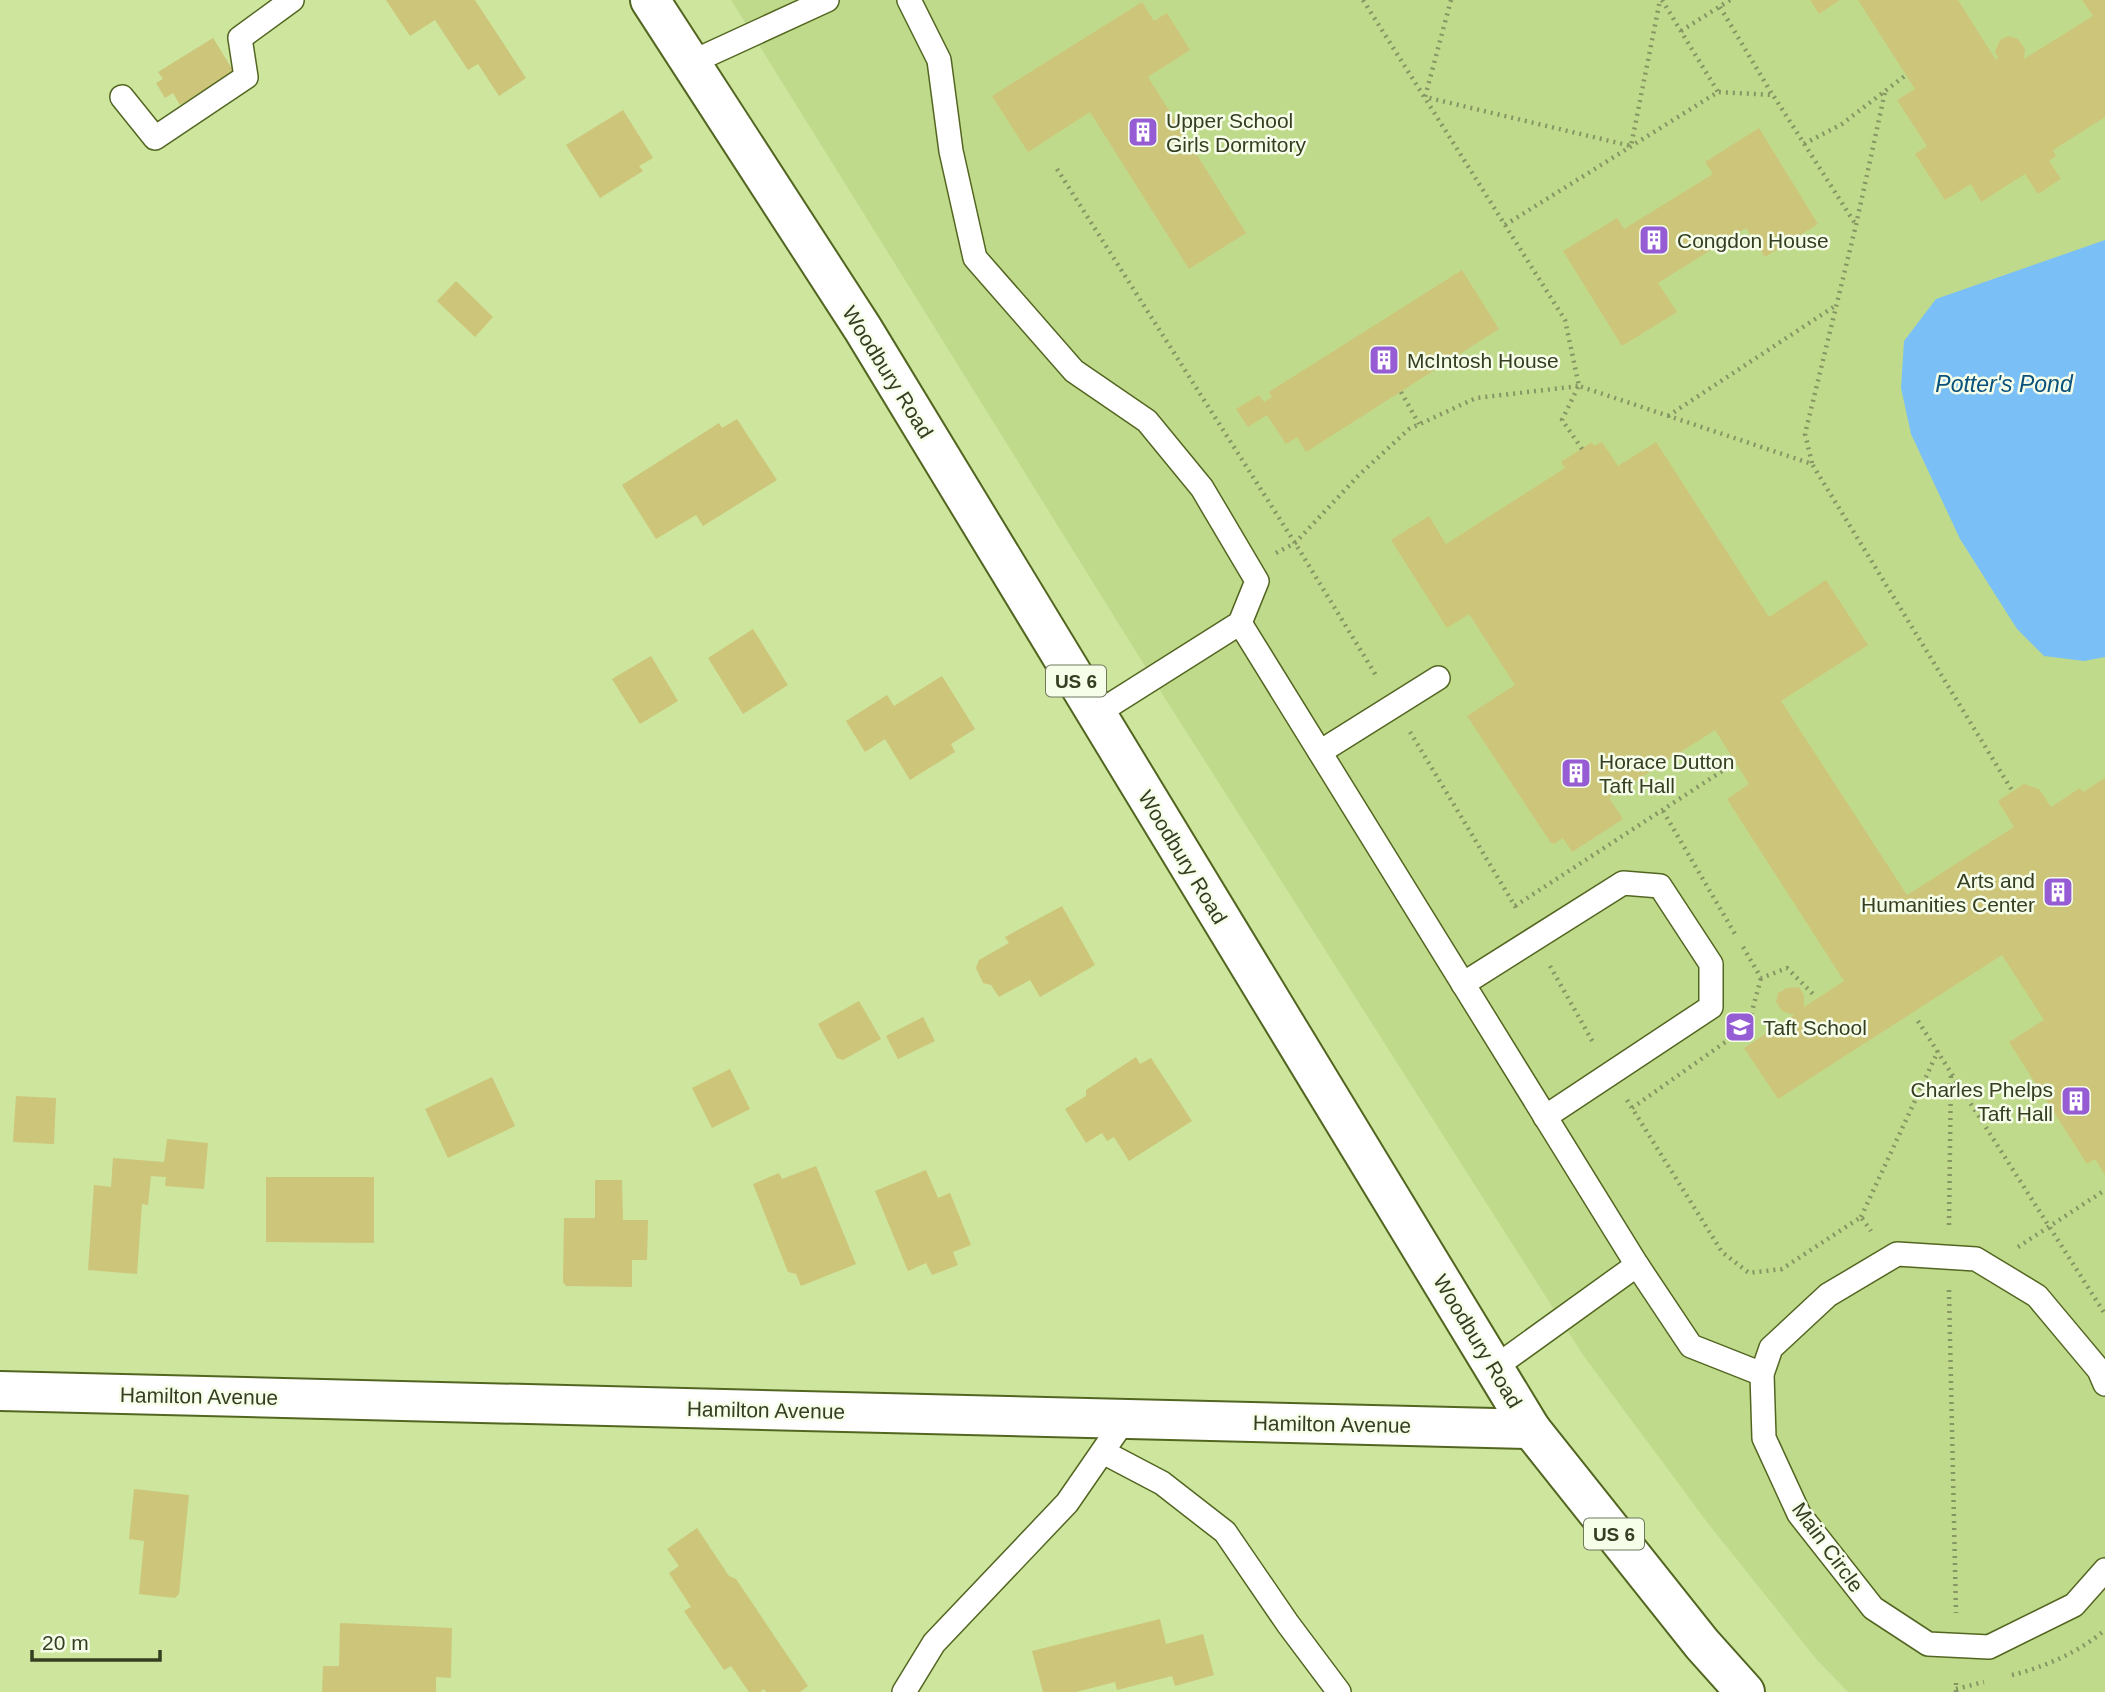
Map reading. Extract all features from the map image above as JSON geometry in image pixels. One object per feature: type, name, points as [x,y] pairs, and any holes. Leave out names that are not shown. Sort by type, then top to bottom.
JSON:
[{"type":"main road","name":"Woodbury Road","points":[[650,0],[863,329],[1531,1429],[1702,1644],[1745,1692]]},
{"type":"main road","name":"Hamilton Avenue","points":[[0,1391],[1531,1429]]},
{"type":"lane","points":[[122,97],[155,138],[246,76],[240,38],[292,0]]},
{"type":"lane","points":[[690,63],[827,0]]},
{"type":"lane","points":[[909,0],[939,60],[951,151],[975,258],[1074,371],[1147,421],[1202,488],[1257,581],[1240,623],[1096,714]]},
{"type":"lane","points":[[1240,623],[1637,1265],[1691,1346],[1762,1374]]},
{"type":"lane","points":[[1320,752],[1438,678]]},
{"type":"lane","points":[[1463,984],[1623,883],[1660,886],[1711,964],[1711,1007],[1545,1117]]},
{"type":"lane","name":"Main Circle","points":[[2105,1384],[2099,1370],[2037,1296],[1976,1259],[1896,1254],[1828,1295],[1772,1348],[1762,1374],[1764,1438],[1799,1514],[1873,1608],[1927,1644],[1989,1647],[2074,1605],[2105,1570]]},
{"type":"lane","points":[[1494,1368],[1637,1265]]},
{"type":"lane","points":[[904,1692],[934,1643],[1067,1503],[1125,1419]]},
{"type":"lane","points":[[1103,1452],[1162,1483],[1225,1532],[1339,1692]]},
{"type":"path","points":[[1363,0],[1565,320],[1579,386],[1562,420],[1582,449]]},
{"type":"path","points":[[1425,97],[1451,0]]},
{"type":"path","points":[[1631,146],[1661,0]]},
{"type":"path","points":[[1661,0],[1718,92]]},
{"type":"path","points":[[1681,31],[1730,0]]},
{"type":"path","points":[[1720,7],[1856,225]]},
{"type":"path","points":[[1804,144],[1842,124],[1906,75]]},
{"type":"path","points":[[1505,225],[1718,92],[1773,95]]},
{"type":"path","points":[[1885,92],[1805,434],[1812,464],[2013,792]]},
{"type":"path","points":[[1425,97],[1631,146]]},
{"type":"path","points":[[1057,169],[1295,543],[1535,938],[1610,1074],[1722,1252],[1749,1273],[1782,1269],[1861,1217],[1938,1051]]},
{"type":"path","points":[[1668,416],[1836,305]]},
{"type":"path","points":[[1249,568],[1295,543],[1359,475],[1409,429],[1476,398],[1579,386],[1812,464]]},
{"type":"path","points":[[1401,391],[1419,424]]},
{"type":"path","points":[[1515,906],[1736,762]]},
{"type":"path","points":[[1663,810],[1761,978],[1787,968],[1815,996]]},
{"type":"path","points":[[1918,1021],[2105,1314]]},
{"type":"path","points":[[1951,1072],[1948,1258],[1956,1692]]},
{"type":"path","points":[[2011,1251],[2105,1190]]},
{"type":"path","points":[[1861,1217],[1878,1240]]},
{"type":"shaded area","name":"Taft School","points":[[731,0],[2105,0],[2105,1692],[1848,1692],[1817,1660],[1707,1522],[1583,1355],[1166,700]]},
{"type":"water","name":"Potter's Pond","points":[[2105,240],[2105,657],[2084,661],[2044,656],[2017,629],[1960,539],[1911,434],[1901,388],[1904,341],[1936,299]]},
{"type":"building","points":[[386,0],[475,0],[526,78],[499,96],[478,64],[468,70],[435,20],[410,36]]},
{"type":"building","points":[[1810,0],[1840,0],[1819,14]]},
{"type":"building","points":[[1858,0],[1958,0],[1996,60],[1998,58],[1995,52],[2000,40],[2008,36],[2018,39],[2025,49],[2024,59],[2093,16],[2082,0],[2105,0],[2105,117],[2053,150],[2056,156],[2049,161],[2061,179],[2038,194],[2025,174],[1981,202],[1971,184],[1945,200],[1915,154],[1927,146],[1897,100],[1915,89]]},
{"type":"building","name":"Upper School Girls Dormitory","points":[[1142,2],[1154,21],[1167,13],[1190,50],[1148,77],[1246,233],[1189,269],[1090,112],[1028,152],[992,96]]},
{"type":"building","points":[[213,38],[234,72],[180,105],[173,93],[165,98],[156,83],[163,79],[158,72]]},
{"type":"building","points":[[623,110],[653,158],[639,166],[643,171],[600,198],[566,145]]},
{"type":"building","name":"Congdon House","points":[[1759,128],[1818,224],[1765,257],[1746,228],[1658,283],[1677,312],[1622,346],[1563,251],[1617,218],[1624,229],[1713,174],[1705,162]]},
{"type":"building","name":"McIntosh House","points":[[1462,270],[1499,329],[1306,452],[1297,437],[1286,444],[1267,415],[1248,427],[1236,409],[1259,395],[1264,402],[1272,397],[1269,392]]},
{"type":"building","points":[[456,281],[493,317],[475,337],[437,301]]},
{"type":"building","points":[[737,419],[777,480],[703,526],[696,515],[656,539],[622,485],[719,423],[722,428]]},
{"type":"building","name":"Horace Dutton Taft Hall","points":[[1592,442],[1594,446],[1602,442],[1618,466],[1656,442],[1769,617],[1826,580],[1868,645],[1781,701],[1907,895],[2014,827],[1998,801],[2024,784],[2039,789],[2051,807],[2080,788],[2083,792],[2105,778],[2105,1175],[2095,1159],[2087,1164],[2009,1042],[2044,1020],[2002,955],[1778,1099],[1744,1048],[1794,1015],[1782,1011],[1776,1002],[1778,993],[1787,988],[1799,987],[1804,996],[1804,1007],[1844,981],[1727,799],[1749,784],[1715,730],[1609,798],[1623,819],[1572,852],[1563,838],[1551,843],[1467,716],[1515,685],[1469,614],[1447,628],[1391,540],[1429,516],[1446,544],[1565,468],[1561,462]]},
{"type":"building","points":[[753,629],[788,685],[743,714],[708,658]]},
{"type":"building","points":[[651,656],[678,701],[640,724],[612,679]]},
{"type":"building","points":[[942,676],[975,729],[951,744],[955,752],[910,780],[885,739],[865,752],[846,721],[887,695],[894,706]]},
{"type":"building","points":[[1062,906],[1095,965],[1040,997],[1030,980],[999,997],[991,985],[983,983],[976,968],[979,960],[1009,943],[1005,937]]},
{"type":"building","points":[[859,1001],[881,1039],[843,1060],[837,1058],[818,1024]]},
{"type":"building","points":[[923,1017],[935,1041],[898,1059],[886,1036]]},
{"type":"building","points":[[1136,1057],[1140,1064],[1151,1058],[1192,1121],[1129,1161],[1114,1137],[1107,1141],[1102,1133],[1086,1143],[1065,1109],[1086,1096],[1086,1090]]},
{"type":"building","points":[[730,1069],[750,1109],[712,1128],[692,1088]]},
{"type":"building","points":[[492,1077],[515,1126],[448,1158],[425,1109]]},
{"type":"building","points":[[16,1096],[56,1098],[54,1144],[13,1142]]},
{"type":"building","points":[[167,1139],[208,1143],[204,1189],[165,1186],[166,1177],[151,1176],[148,1205],[142,1204],[137,1274],[88,1270],[94,1185],[111,1187],[113,1158],[164,1162]]},
{"type":"building","points":[[816,1166],[856,1264],[801,1286],[796,1274],[788,1272],[753,1184],[779,1173],[782,1179]]},
{"type":"building","points":[[926,1170],[938,1198],[950,1193],[971,1245],[953,1252],[958,1265],[932,1275],[926,1263],[908,1271],[875,1191]]},
{"type":"building","points":[[266,1177],[374,1177],[374,1243],[266,1242]]},
{"type":"building","points":[[595,1180],[622,1180],[623,1220],[648,1220],[647,1260],[632,1260],[632,1287],[566,1286],[563,1282],[564,1218],[595,1218]]},
{"type":"building","points":[[134,1489],[189,1495],[179,1594],[175,1598],[139,1594],[144,1541],[129,1539]]},
{"type":"building","points":[[697,1528],[729,1576],[736,1579],[808,1686],[800,1692],[766,1692],[764,1689],[760,1692],[749,1692],[731,1666],[724,1670],[684,1611],[691,1607],[669,1573],[679,1566],[667,1549]]},
{"type":"building","points":[[1160,1619],[1166,1644],[1203,1634],[1214,1675],[1175,1686],[1172,1676],[1117,1690],[1115,1682],[1076,1692],[1043,1692],[1032,1651]]},
{"type":"building","points":[[340,1623],[452,1628],[451,1678],[436,1677],[436,1692],[322,1692],[323,1666],[339,1666]]},
{"type":"place","name":"Upper School Girls Dormitory","points":[[1143,132]]},
{"type":"place","name":"Congdon House","points":[[1654,240]]},
{"type":"place","name":"McIntosh House","points":[[1384,360]]},
{"type":"place","name":"Horace Dutton Taft Hall","points":[[1576,773]]},
{"type":"place","name":"Arts and Humanities Center","points":[[2058,892]]},
{"type":"place","name":"Taft School","points":[[1740,1027]]},
{"type":"place","name":"Charles Phelps Taft Hall","points":[[2076,1101]]}]
